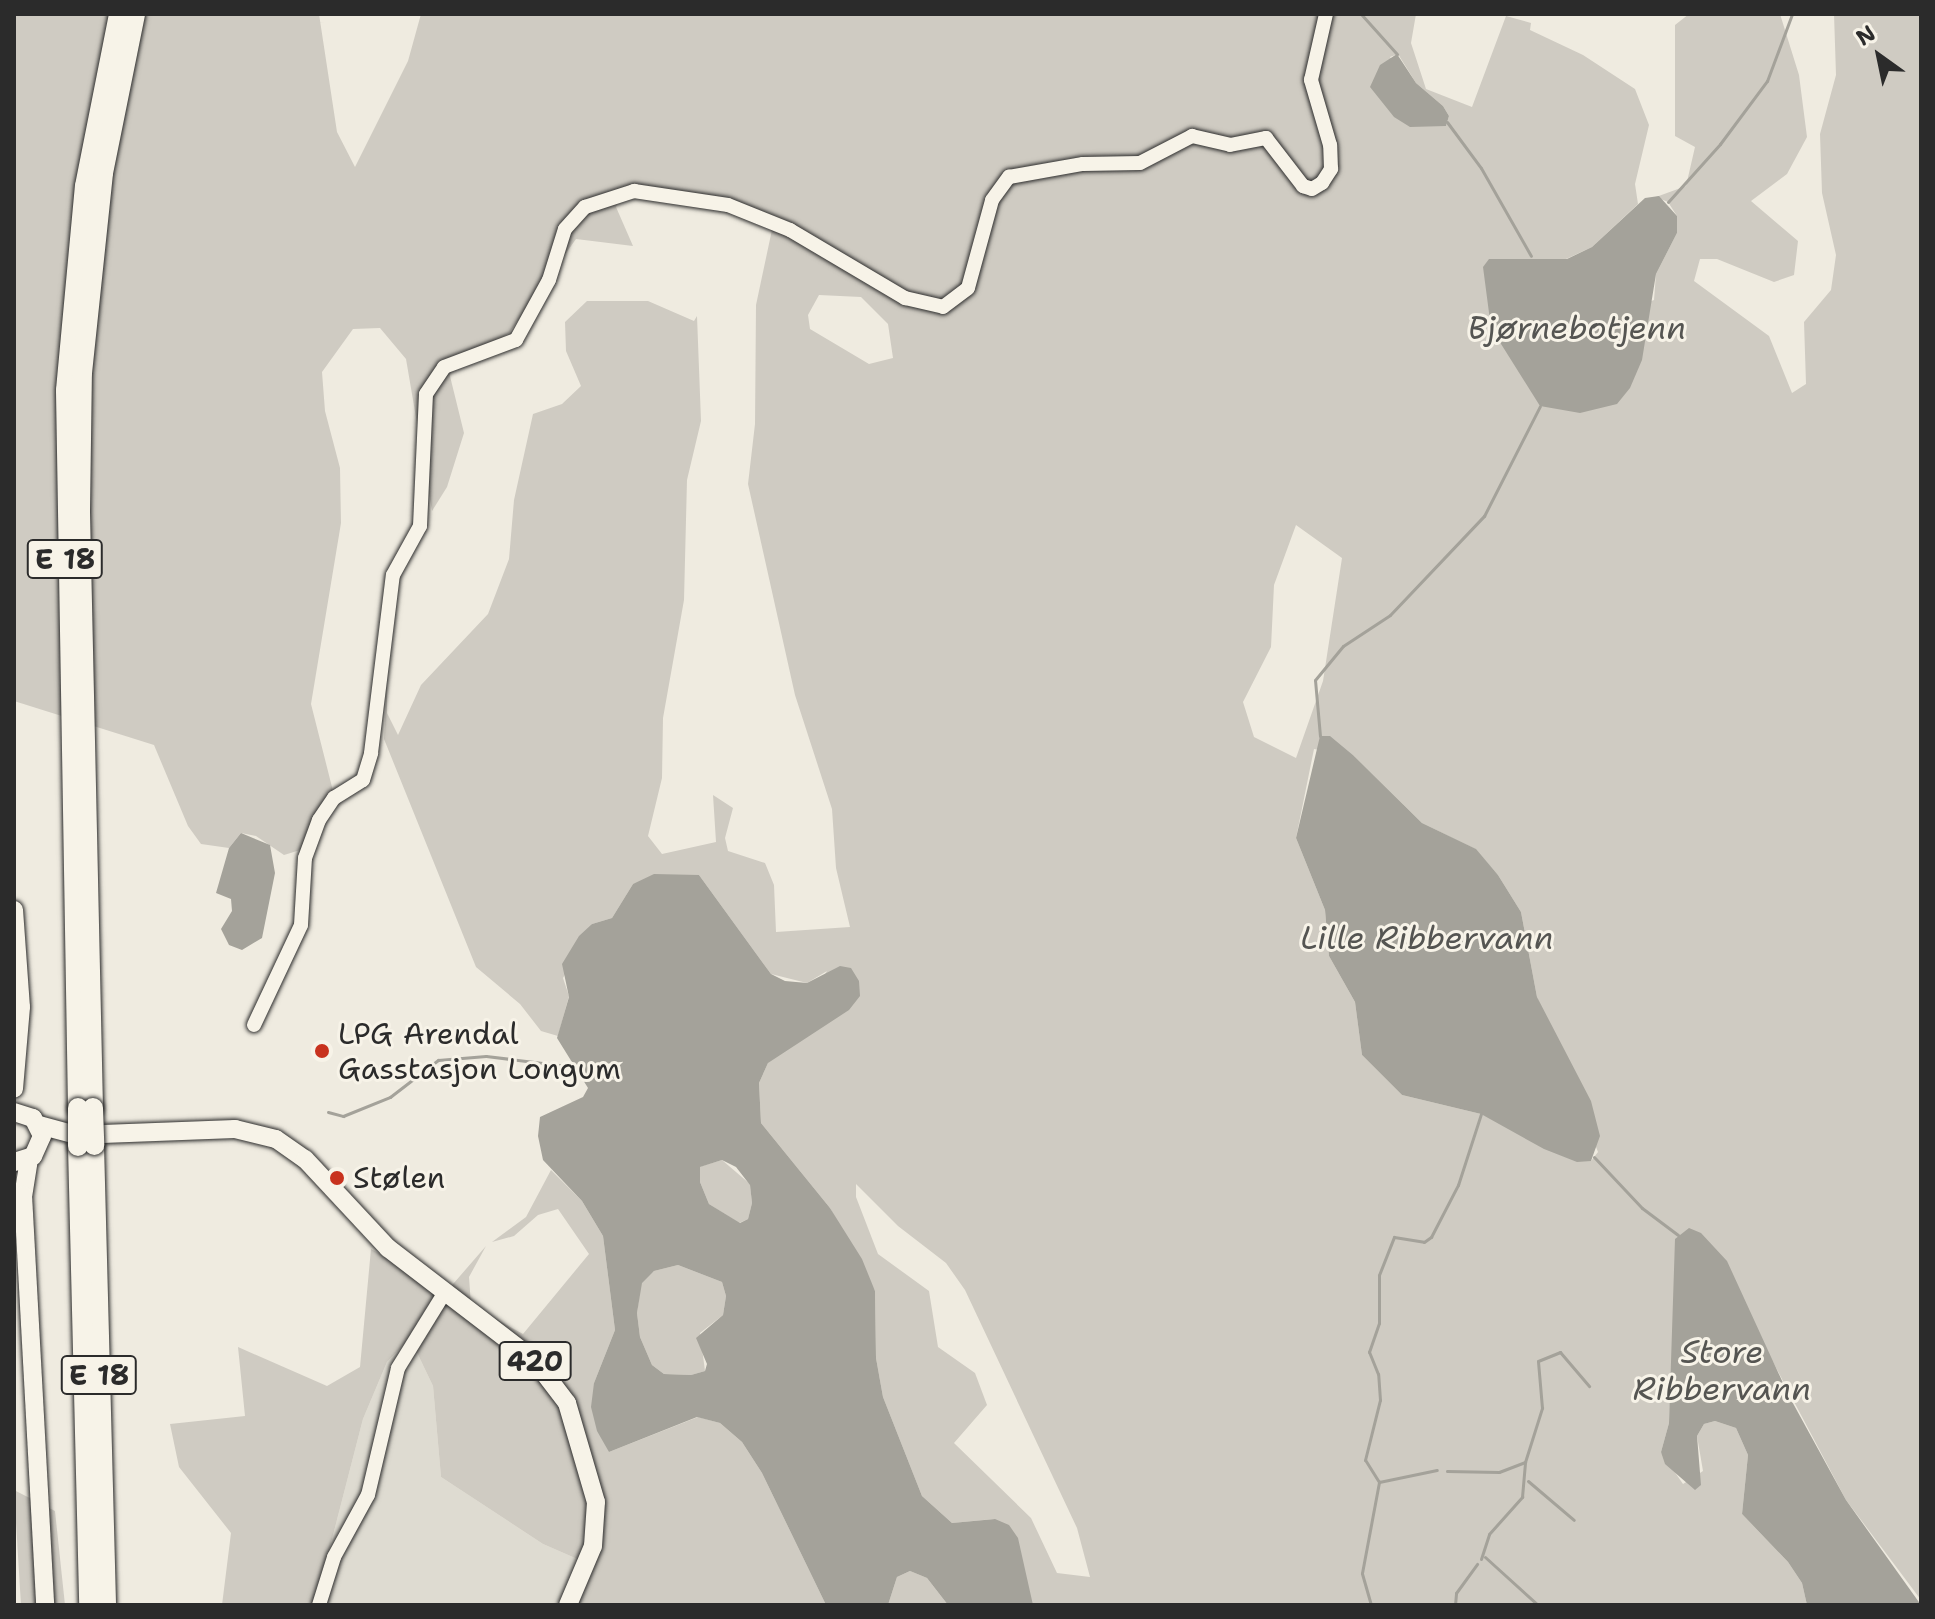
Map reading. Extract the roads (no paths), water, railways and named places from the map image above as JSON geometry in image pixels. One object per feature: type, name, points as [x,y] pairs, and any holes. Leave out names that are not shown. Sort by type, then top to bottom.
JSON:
[{"type":"highway","name":"E 18","points":[[85,1108],[66,390],[85,186],[119,14]]},
{"type":"highway","name":"E 18","points":[[89,1605],[83,1142],[82,385],[99,203],[135,14]]},
{"type":"highway","name":"E 18","points":[[83,1142],[106,1605]]},
{"type":"main road","points":[[14,910],[21,971],[17,1080],[28,1118],[28,1156],[23,1195],[45,1605]]},
{"type":"main road","name":"420","points":[[28,1118],[83,1142]]},
{"type":"main road","name":"420","points":[[28,1156],[83,1142],[235,1129],[276,1139],[305,1159],[358,1221],[535,1361],[567,1403],[586,1457],[597,1517],[593,1546],[568,1605]]},
{"type":"main road","points":[[14,1179],[38,1605]]},
{"type":"street","points":[[254,1025],[301,925],[305,858],[319,820],[334,798],[363,780],[371,753],[393,575],[420,526],[426,394],[444,367],[516,340],[549,280],[565,229],[585,207],[634,191],[728,205],[790,230],[905,298],[943,307],[968,288],[992,200],[1009,177],[1070,166],[1140,163],[1192,136],[1230,145],[1266,138],[1303,186],[1312,189],[1322,183],[1331,169],[1330,145],[1311,80],[1326,14]]},
{"type":"street","points":[[319,1605],[334,1557],[368,1495],[398,1368],[445,1292]]},
{"type":"water","points":[[1397,54],[1416,83],[1443,106],[1449,116],[1446,126],[1410,127],[1394,117],[1370,87],[1380,65]]},
{"type":"water","name":"Bjørnebotjenn","points":[[1659,196],[1677,216],[1677,233],[1656,274],[1642,360],[1630,388],[1617,404],[1580,413],[1540,406],[1491,328],[1483,267],[1489,259],[1567,259],[1592,247],[1645,198]]},
{"type":"water","name":"Lille Ribbervann","points":[[1320,736],[1330,736],[1354,756],[1422,823],[1476,849],[1498,875],[1521,912],[1537,997],[1591,1101],[1600,1136],[1591,1161],[1577,1162],[1544,1149],[1481,1114],[1402,1095],[1362,1055],[1355,1002],[1329,956],[1325,910],[1296,838]]},
{"type":"water","points":[[241,833],[270,845],[275,873],[262,938],[242,950],[229,945],[221,929],[232,911],[231,899],[216,893],[229,848]]},
{"type":"water","points":[[654,874],[699,875],[771,974],[785,981],[807,983],[840,966],[851,968],[859,981],[860,996],[849,1010],[768,1063],[759,1083],[761,1123],[830,1208],[862,1259],[875,1291],[876,1358],[883,1397],[922,1496],[952,1523],[995,1519],[1009,1525],[1018,1538],[1033,1605],[948,1605],[927,1578],[910,1571],[897,1577],[888,1605],[826,1605],[762,1473],[742,1442],[720,1423],[697,1417],[609,1452],[597,1431],[591,1407],[594,1383],[615,1330],[603,1236],[582,1201],[543,1160],[538,1136],[540,1117],[583,1097],[588,1088],[557,1038],[569,997],[562,964],[579,936],[592,924],[612,918],[633,884]],"holes":[[[722,1160],[736,1167],[750,1185],[752,1203],[748,1219],[740,1223],[709,1204],[700,1182],[700,1167]],[[678,1265],[722,1282],[726,1296],[723,1315],[696,1338],[707,1364],[705,1371],[691,1375],[664,1374],[652,1365],[640,1337],[637,1313],[642,1283],[654,1271]]]},
{"type":"water","name":"Store Ribbervann","points":[[1689,1228],[1701,1233],[1727,1261],[1789,1396],[1846,1500],[1921,1605],[1807,1605],[1802,1583],[1788,1562],[1742,1514],[1748,1455],[1736,1428],[1715,1421],[1704,1424],[1697,1436],[1701,1485],[1695,1490],[1665,1464],[1661,1452],[1669,1423],[1675,1239]]},
{"type":"waterway","points":[[1361,14],[1397,54]]},
{"type":"waterway","points":[[1668,202],[1720,144],[1767,81],[1792,14]]},
{"type":"waterway","points":[[1447,122],[1481,168],[1531,256]]},
{"type":"waterway","points":[[1320,736],[1315,680],[1343,646],[1390,615],[1484,516],[1540,406]]},
{"type":"waterway","points":[[328,1112],[343,1116],[390,1097],[438,1060],[486,1056],[575,1067]]},
{"type":"waterway","points":[[1371,1605],[1362,1573],[1379,1482],[1365,1460],[1380,1400],[1378,1374],[1369,1352],[1379,1323],[1379,1275],[1394,1237],[1424,1242],[1431,1237],[1458,1185],[1481,1114]]},
{"type":"waterway","points":[[1594,1157],[1642,1208],[1678,1235]]},
{"type":"waterway","points":[[1447,1471],[1499,1472],[1525,1462],[1542,1408],[1538,1361],[1560,1352],[1589,1386]]},
{"type":"waterway","points":[[1481,1559],[1489,1534],[1522,1497],[1525,1463]]},
{"type":"waterway","points":[[1379,1482],[1437,1470]]},
{"type":"waterway","points":[[1528,1481],[1574,1520]]},
{"type":"waterway","points":[[1485,1557],[1538,1605]]},
{"type":"waterway","points":[[1455,1605],[1456,1593],[1477,1564]]},
{"type":"place","name":"LPG Arendal Gasstasjon Longum","points":[[322,1051]]},
{"type":"place","name":"Stølen","points":[[337,1178]]}]
